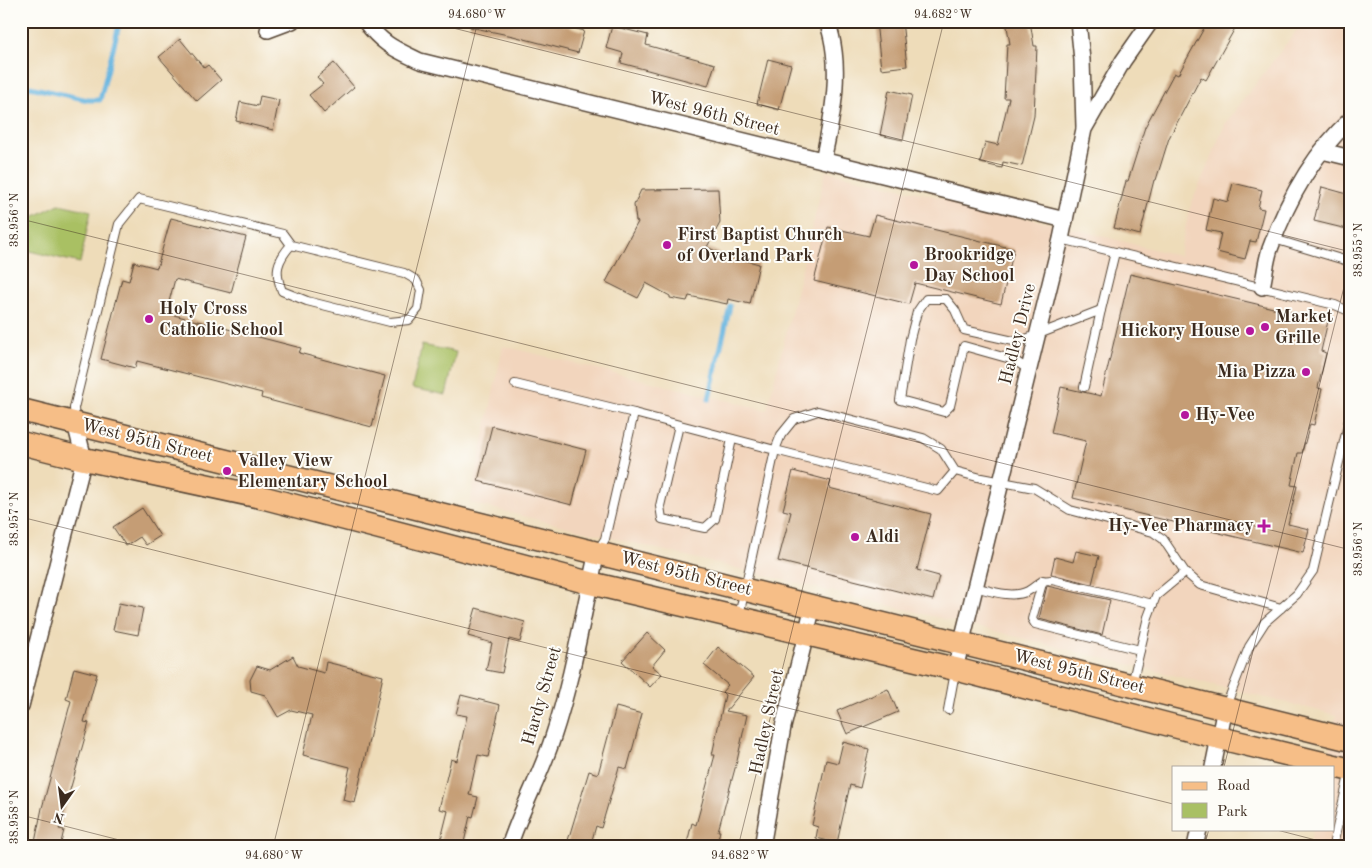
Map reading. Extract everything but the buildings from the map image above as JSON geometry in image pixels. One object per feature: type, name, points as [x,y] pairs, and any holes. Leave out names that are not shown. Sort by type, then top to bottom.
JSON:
[{"type":"main road","name":"West 95th Street","points":[[21,410],[1351,740]]},
{"type":"main road","name":"West 95th Street","points":[[21,443],[84,459],[265,498],[590,582],[955,669],[1220,738],[1351,769]]},
{"type":"street","points":[[268,30],[292,21]]},
{"type":"street","name":"West 96th Street","points":[[365,21],[376,36],[392,48],[420,61],[1065,220]]},
{"type":"street","points":[[823,160],[834,101],[835,66],[827,21]]},
{"type":"street","points":[[1078,21],[1082,60],[1084,129]]},
{"type":"street","name":"Hadley Drive","points":[[955,669],[1061,239],[1084,129],[1123,61],[1151,21]]},
{"type":"street","points":[[1262,286],[1274,239],[1295,191],[1322,151],[1351,119]]},
{"type":"street","points":[[1322,151],[1351,158]]},
{"type":"street","points":[[21,706],[84,459],[76,423]]},
{"type":"street","name":"Hardy Street","points":[[509,847],[516,825],[553,739],[564,703],[597,552]]},
{"type":"street","name":"Hadley Street","points":[[762,847],[784,727],[814,606]]},
{"type":"street","points":[[1213,766],[1225,708]]},
{"type":"street","points":[[1195,847],[1199,830]]},
{"type":"lane","points":[[76,423],[74,408],[119,224],[139,199],[283,234],[291,245],[404,274],[416,280],[421,290],[418,309],[409,320],[390,322],[307,302],[282,291],[276,276],[282,255],[291,245]]},
{"type":"lane","points":[[1061,239],[1262,286],[1335,305],[1351,312]]},
{"type":"lane","points":[[1274,239],[1351,262]]},
{"type":"lane","points":[[1084,387],[1115,252]]},
{"type":"lane","points":[[1029,370],[1014,360],[964,346],[950,406],[944,412],[900,400],[916,312],[926,299],[946,299],[955,310],[964,330],[1018,342],[1101,310]]},
{"type":"lane","points":[[515,384],[938,491],[955,471]]},
{"type":"lane","points":[[739,617],[775,450],[781,435],[794,419],[818,411],[923,438],[941,449],[955,471],[1034,488],[1070,510],[1153,532],[1163,539],[1185,572],[1200,585],[1281,608]]},
{"type":"lane","points":[[1225,708],[1249,646],[1265,622],[1297,594],[1312,572],[1351,412]]},
{"type":"lane","points":[[597,552],[605,538],[634,413]]},
{"type":"lane","points":[[679,425],[660,506],[662,519],[705,528],[715,518],[732,439]]},
{"type":"lane","points":[[1132,686],[1148,617],[1156,596],[1185,572]]},
{"type":"lane","points":[[975,587],[999,593],[1018,594],[1028,591],[1043,580],[1052,580],[1153,604]]},
{"type":"lane","points":[[1043,580],[1032,619],[1035,624],[1140,650]]},
{"type":"lane","points":[[948,710],[955,669]]},
{"type":"lane","points":[[1336,847],[1334,841],[1351,769]]},
{"type":"shaded area","points":[[1309,21],[1351,21],[1351,847],[1309,847],[1313,830],[1334,830],[1334,766],[1326,766],[1336,715],[470,503],[503,346],[767,410],[826,171],[1079,230],[1179,256],[1190,207],[1225,124],[1299,27]]},
{"type":"green space","points":[[59,204],[91,211],[80,263],[21,249],[21,223]]},
{"type":"green space","points":[[422,345],[456,352],[446,395],[412,388]]},
{"type":"waterway","points":[[21,85],[88,100],[100,100],[120,21]]},
{"type":"waterway","points":[[709,399],[730,306]]},
{"type":"place","name":"First Baptist Church of Overland Park","points":[[667,245]]},
{"type":"place","name":"Brookridge Day School","points":[[914,265]]},
{"type":"place","name":"Holy Cross Catholic School","points":[[149,319]]},
{"type":"place","name":"Market Grille","points":[[1265,327]]},
{"type":"place","name":"Hickory House","points":[[1250,331]]},
{"type":"place","name":"Mia Pizza","points":[[1306,372]]},
{"type":"place","name":"Hy-Vee","points":[[1185,415]]},
{"type":"place","name":"Valley View Elementary School","points":[[227,471]]},
{"type":"place","name":"Hy-Vee Pharmacy","points":[[1264,526]]},
{"type":"place","name":"Aldi","points":[[855,537]]}]
